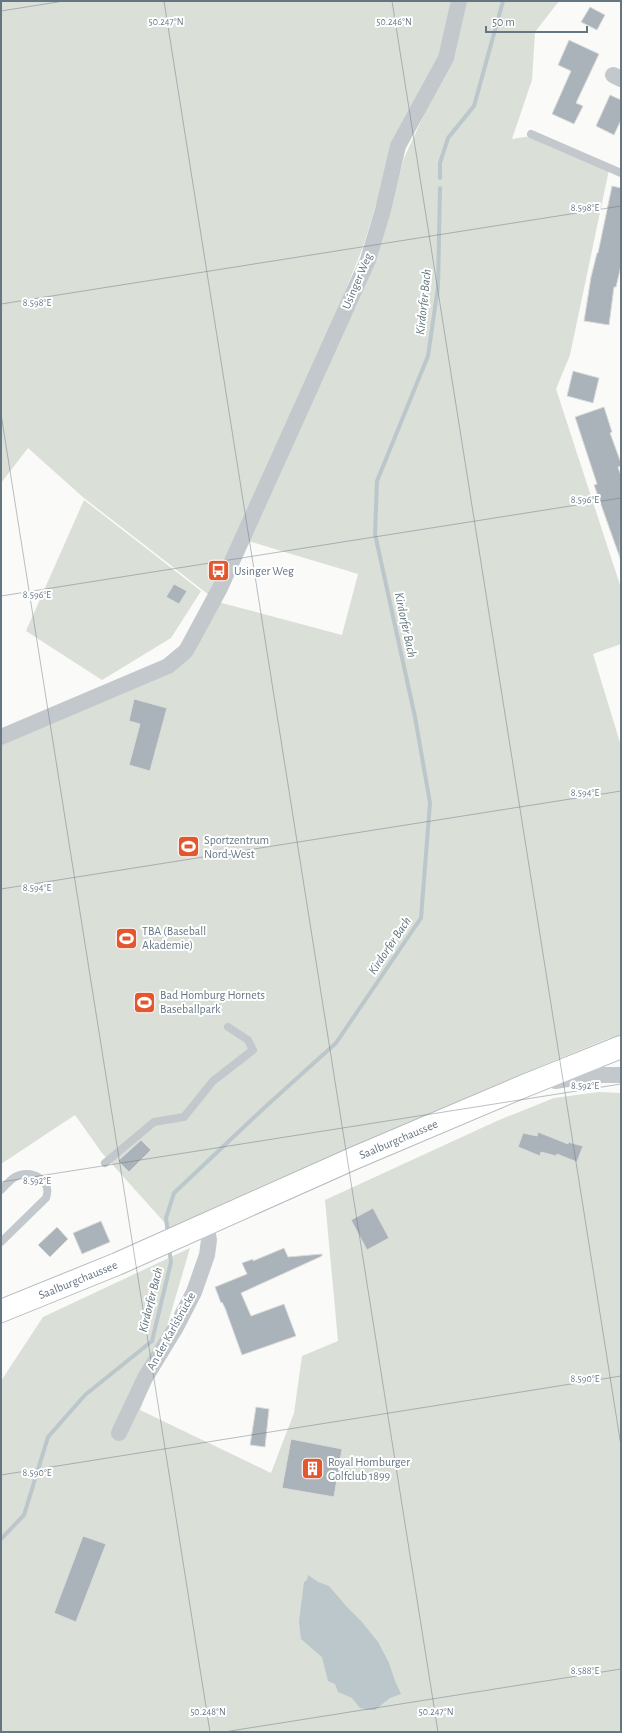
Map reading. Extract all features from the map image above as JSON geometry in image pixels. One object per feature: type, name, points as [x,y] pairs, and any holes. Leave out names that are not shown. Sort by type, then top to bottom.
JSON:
[{"type":"main road","name":"Saalburgchaussee","points":[[5,1307],[144,1252],[524,1086],[618,1049]]},
{"type":"street","name":"Usinger Weg","points":[[1,737],[168,666],[186,651],[228,569],[368,260],[383,210],[398,146],[446,58],[459,1]]},
{"type":"street","points":[[524,1086],[590,1075],[621,1075]]},
{"type":"street","name":"An der Karlsbrücke","points":[[119,1433],[145,1378],[176,1327],[194,1292],[207,1255],[209,1240],[206,1224]]},
{"type":"lane","points":[[531,134],[621,173]]},
{"type":"lane","points":[[105,1163],[154,1122],[184,1117],[213,1081],[253,1050],[248,1040],[228,1027]]},
{"type":"lane","points":[[1,1190],[14,1177],[21,1175],[34,1176],[50,1183],[46,1198],[1,1242]]},
{"type":"shaded area","points":[[1,1],[454,1],[442,54],[398,134],[363,247],[249,529],[376,257],[404,158],[451,56],[463,1],[559,1],[535,32],[532,80],[512,139],[538,135],[610,165],[570,355],[556,389],[621,588],[621,644],[593,654],[621,746],[621,1035],[607,1039],[546,1064],[223,1205],[168,1231],[164,1222],[102,1153],[75,1115],[1,1164],[1,741],[165,672],[192,657],[218,602],[84,498],[28,448],[1,483]],"holes":[[[245,540],[358,574],[342,635],[218,602]]]},
{"type":"shaded area","points":[[84,500],[201,591],[171,638],[102,680],[26,631]]},
{"type":"shaded area","points":[[599,1092],[621,1093],[621,1732],[1,1732],[1,1381],[43,1317],[190,1248],[150,1384],[140,1410],[271,1473],[294,1413],[302,1356],[338,1341],[325,1200],[499,1120],[554,1098]]},
{"type":"shaded area","points":[[308,1575],[318,1582],[329,1586],[378,1642],[389,1663],[401,1694],[390,1698],[375,1710],[367,1710],[360,1708],[352,1698],[338,1692],[335,1684],[328,1681],[322,1657],[301,1639],[299,1622],[304,1582],[307,1580]]},
{"type":"building","points":[[590,7],[605,15],[597,30],[581,22]]},
{"type":"building","points":[[569,40],[599,54],[576,103],[583,106],[574,124],[552,114],[571,71],[558,65]]},
{"type":"building","points":[[610,95],[621,100],[621,120],[614,135],[596,126]]},
{"type":"building","points":[[612,186],[621,188],[621,266],[616,287],[614,287],[609,325],[584,321],[591,277],[598,253]]},
{"type":"building","points":[[573,371],[599,378],[593,403],[567,396]]},
{"type":"building","points":[[604,407],[612,432],[610,433],[621,463],[621,466],[618,467],[621,476],[620,558],[594,485],[597,484],[575,417]]},
{"type":"building","points":[[174,584],[187,591],[179,604],[166,597]]},
{"type":"building","points":[[134,699],[167,708],[150,771],[129,765],[140,724],[129,721]]},
{"type":"building","points":[[538,1132],[568,1144],[568,1142],[583,1146],[577,1162],[557,1154],[556,1156],[541,1152],[540,1156],[518,1147],[523,1133],[537,1136]]},
{"type":"building","points":[[141,1140],[151,1150],[129,1172],[118,1161]]},
{"type":"building","points":[[373,1208],[389,1238],[367,1250],[351,1220]]},
{"type":"building","points":[[101,1221],[110,1242],[82,1254],[73,1233]]},
{"type":"building","points":[[57,1227],[68,1239],[50,1257],[38,1245]]},
{"type":"building","points":[[284,1248],[288,1257],[322,1254],[322,1256],[241,1293],[251,1316],[284,1304],[296,1336],[242,1355],[225,1308],[222,1302],[221,1303],[215,1287],[247,1274],[242,1263],[253,1259],[253,1261]]},
{"type":"building","points":[[256,1407],[269,1409],[265,1447],[250,1445]]},
{"type":"building","name":"Royal Homburger Golfclub 1899","points":[[291,1439],[342,1449],[334,1497],[282,1488]]},
{"type":"building","points":[[83,1536],[106,1544],[76,1622],[54,1613]]},
{"type":"waterway","name":"Kirdorfer Bach","points":[[440,178],[440,163],[448,138],[474,106],[503,1]]},
{"type":"waterway","name":"Kirdorfer Bach","points":[[168,1234],[166,1218],[174,1193],[264,1108],[336,1043],[421,918],[430,803],[415,717],[375,534],[377,481],[428,356],[438,287],[440,188]]},
{"type":"waterway","name":"Kirdorfer Bach","points":[[1,1539],[24,1515],[48,1437],[85,1395],[152,1341],[171,1262],[169,1248]]},
{"type":"place","name":"Usinger Weg","points":[[219,571]]},
{"type":"place","name":"Sportzentrum Nord-West","points":[[188,847]]},
{"type":"place","name":"TBA (Baseball Akademie)","points":[[126,938]]},
{"type":"place","name":"Bad Homburg Hornets Baseballpark","points":[[145,1002]]},
{"type":"place","name":"Royal Homburger Golfclub 1899","points":[[312,1469]]}]
